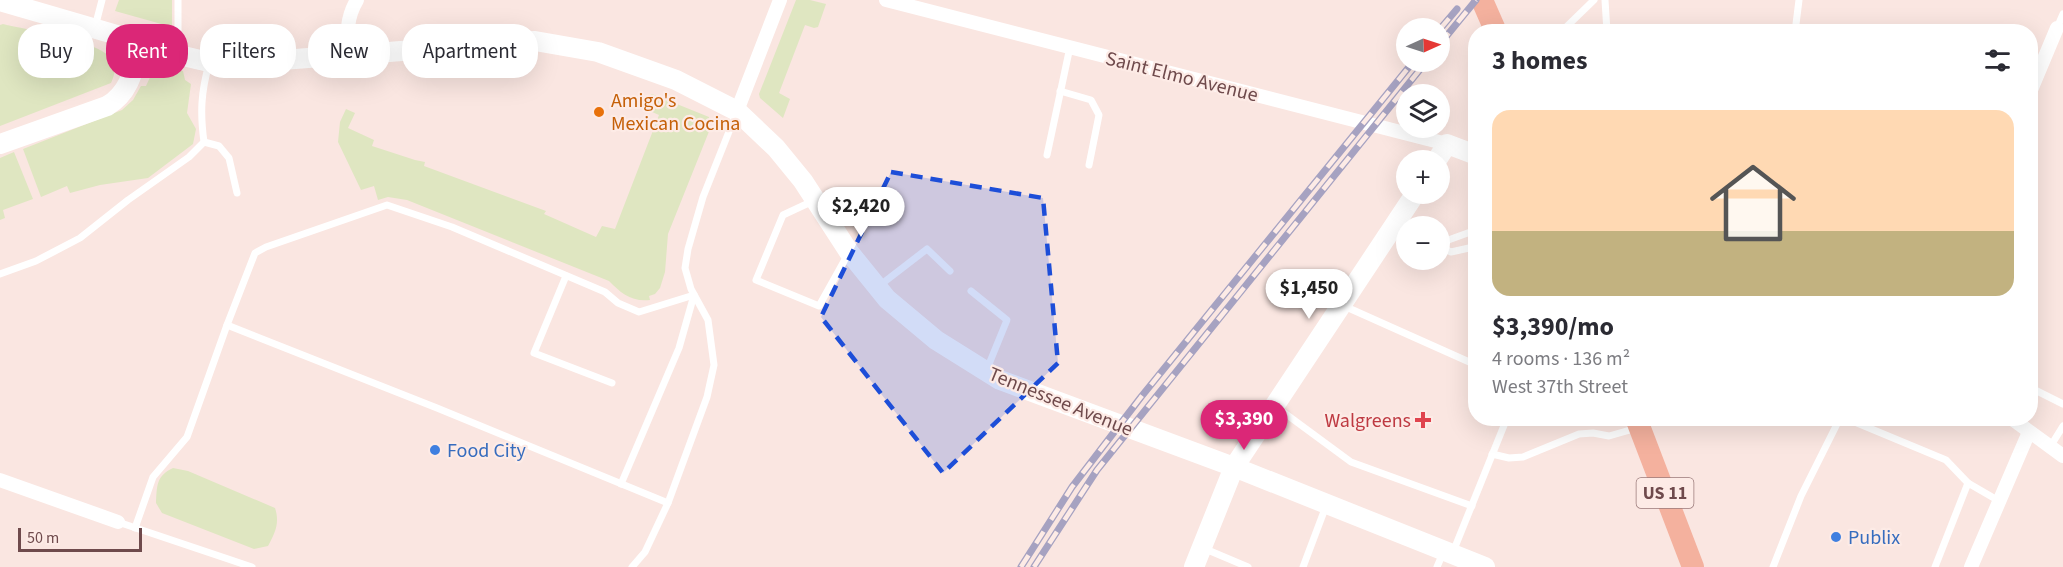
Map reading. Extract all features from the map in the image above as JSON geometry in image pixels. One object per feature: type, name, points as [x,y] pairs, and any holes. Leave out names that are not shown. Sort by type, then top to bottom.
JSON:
[{"type":"main road","points":[[1482,0],[1492,24]]},
{"type":"main road","name":"Tennessee Avenue","points":[[1,5],[26,4],[80,24]]},
{"type":"main road","name":"Tennessee Avenue","points":[[94,29],[106,32]]},
{"type":"main road","name":"Tennessee Avenue","points":[[390,53],[541,42],[598,52],[676,80],[737,111],[776,148],[803,181],[849,252],[887,300],[936,340],[1000,380],[1234,467],[1326,504],[1444,557],[1485,567]]},
{"type":"main road","points":[[0,144],[107,106],[116,101],[127,88],[130,78]]},
{"type":"main road","name":"Saint Elmo Avenue","points":[[1450,153],[1468,154]]},
{"type":"main road","points":[[1194,567],[1234,467],[1341,305],[1398,225],[1410,204]]},
{"type":"main road","name":"US 11","points":[[1639,426],[1694,567]]},
{"type":"street","points":[[347,24],[351,10],[357,0]]},
{"type":"street","points":[[737,111],[780,0]]},
{"type":"street","name":"Saint Elmo Avenue","points":[[886,0],[1070,47],[1435,150]]},
{"type":"street","points":[[2038,73],[2057,28]]},
{"type":"street","points":[[2021,426],[2063,456]]},
{"type":"street","points":[[1971,567],[2029,432]]},
{"type":"street","points":[[0,480],[118,522]]},
{"type":"lane","points":[[94,29],[102,0]]},
{"type":"lane","points":[[178,0],[178,24]]},
{"type":"lane","points":[[1569,24],[1594,0]]},
{"type":"lane","points":[[1605,0],[1606,24]]},
{"type":"lane","points":[[1796,24],[1799,0]]},
{"type":"lane","points":[[2057,28],[2063,15]]},
{"type":"lane","points":[[1047,155],[1070,47]]},
{"type":"lane","points":[[204,142],[201,124],[202,91],[205,78]]},
{"type":"lane","points":[[1060,91],[1091,100],[1099,115],[1089,165]]},
{"type":"lane","points":[[632,567],[645,552],[668,503],[707,397],[714,365],[708,320],[694,295],[686,268],[688,249],[703,197],[737,111]]},
{"type":"lane","points":[[204,142],[219,146],[230,158],[237,193]]},
{"type":"lane","points":[[0,274],[36,261],[80,238],[128,200],[189,157],[204,142]]},
{"type":"lane","points":[[816,200],[783,215],[756,280],[819,306],[849,252]]},
{"type":"lane","points":[[135,528],[153,477],[187,437],[226,325],[255,253],[275,244],[387,205],[402,208],[452,227],[605,292],[618,303],[639,312],[694,295]]},
{"type":"lane","points":[[1450,241],[1468,233]]},
{"type":"lane","points":[[1450,251],[1468,248]]},
{"type":"lane","points":[[877,288],[927,249],[950,271]]},
{"type":"lane","points":[[566,276],[534,353],[612,383]]},
{"type":"lane","points":[[971,291],[1007,320],[986,371]]},
{"type":"lane","points":[[621,484],[679,348],[694,295]]},
{"type":"lane","points":[[1341,305],[1468,361]]},
{"type":"lane","points":[[226,325],[437,408],[668,503]]},
{"type":"lane","points":[[2038,392],[2063,404]]},
{"type":"lane","points":[[1274,406],[1351,462],[1472,506]]},
{"type":"lane","points":[[1444,557],[1472,506],[1504,426]]},
{"type":"lane","points":[[1492,454],[1509,458],[1523,457],[1579,434],[1593,433],[1609,436],[1631,426]]},
{"type":"lane","points":[[1773,567],[1802,496],[1836,426]]},
{"type":"lane","points":[[1864,426],[1946,460],[1968,483],[1999,501]]},
{"type":"lane","points":[[2050,447],[2063,426]]},
{"type":"lane","points":[[1935,567],[1968,483]]},
{"type":"lane","points":[[1303,567],[1326,504]]},
{"type":"lane","points":[[118,522],[252,567]]},
{"type":"lane","points":[[1202,548],[1233,564],[1248,567]]},
{"type":"highlighted area","points":[[891,172],[1043,198],[1058,363],[943,473],[821,317]]},
{"type":"green space","points":[[119,0],[172,0],[172,24],[161,24],[115,11]]},
{"type":"green space","points":[[796,0],[810,0],[826,4],[818,27],[805,25],[779,93],[790,99],[783,118],[760,98],[759,94]]},
{"type":"green space","points":[[0,25],[18,27],[18,78],[94,78],[94,48],[106,54],[106,78],[112,78],[111,83],[0,126]]},
{"type":"green space","points":[[150,78],[185,78],[191,84],[187,113],[196,129],[193,144],[148,178],[100,185],[70,193],[67,186],[41,197],[23,149],[122,110],[133,100],[141,86],[146,86]]},
{"type":"green space","points":[[652,94],[709,117],[710,129],[668,234],[665,272],[660,288],[655,294],[649,296],[650,300],[632,298],[622,293],[609,281],[407,200],[388,197],[378,200],[374,186],[361,190],[338,142],[340,122],[346,109],[355,113],[348,128],[374,140],[372,146],[425,162],[424,166],[546,211],[544,214],[596,237],[602,226],[615,229],[659,115],[643,108],[647,97]]},
{"type":"green space","points":[[14,152],[33,199],[3,210],[5,218],[0,220],[0,158]]},
{"type":"green space","points":[[173,468],[188,471],[275,508],[276,528],[268,546],[254,549],[162,513],[156,503],[157,487],[163,474]]},
{"type":"railway","points":[[1450,32],[1476,0]]},
{"type":"railway","points":[[1449,18],[1457,9]]},
{"type":"railway","points":[[1021,567],[1072,487],[1141,397],[1405,72]]},
{"type":"railway","points":[[1034,567],[1097,470],[1418,72]]},
{"type":"place","name":"Amigo's Mexican Cocina","points":[[599,112]]},
{"type":"place","name":"Walgreens","points":[[1423,420]]},
{"type":"place","name":"Food City","points":[[435,450]]},
{"type":"place","name":"Publix","points":[[1836,537]]}]
